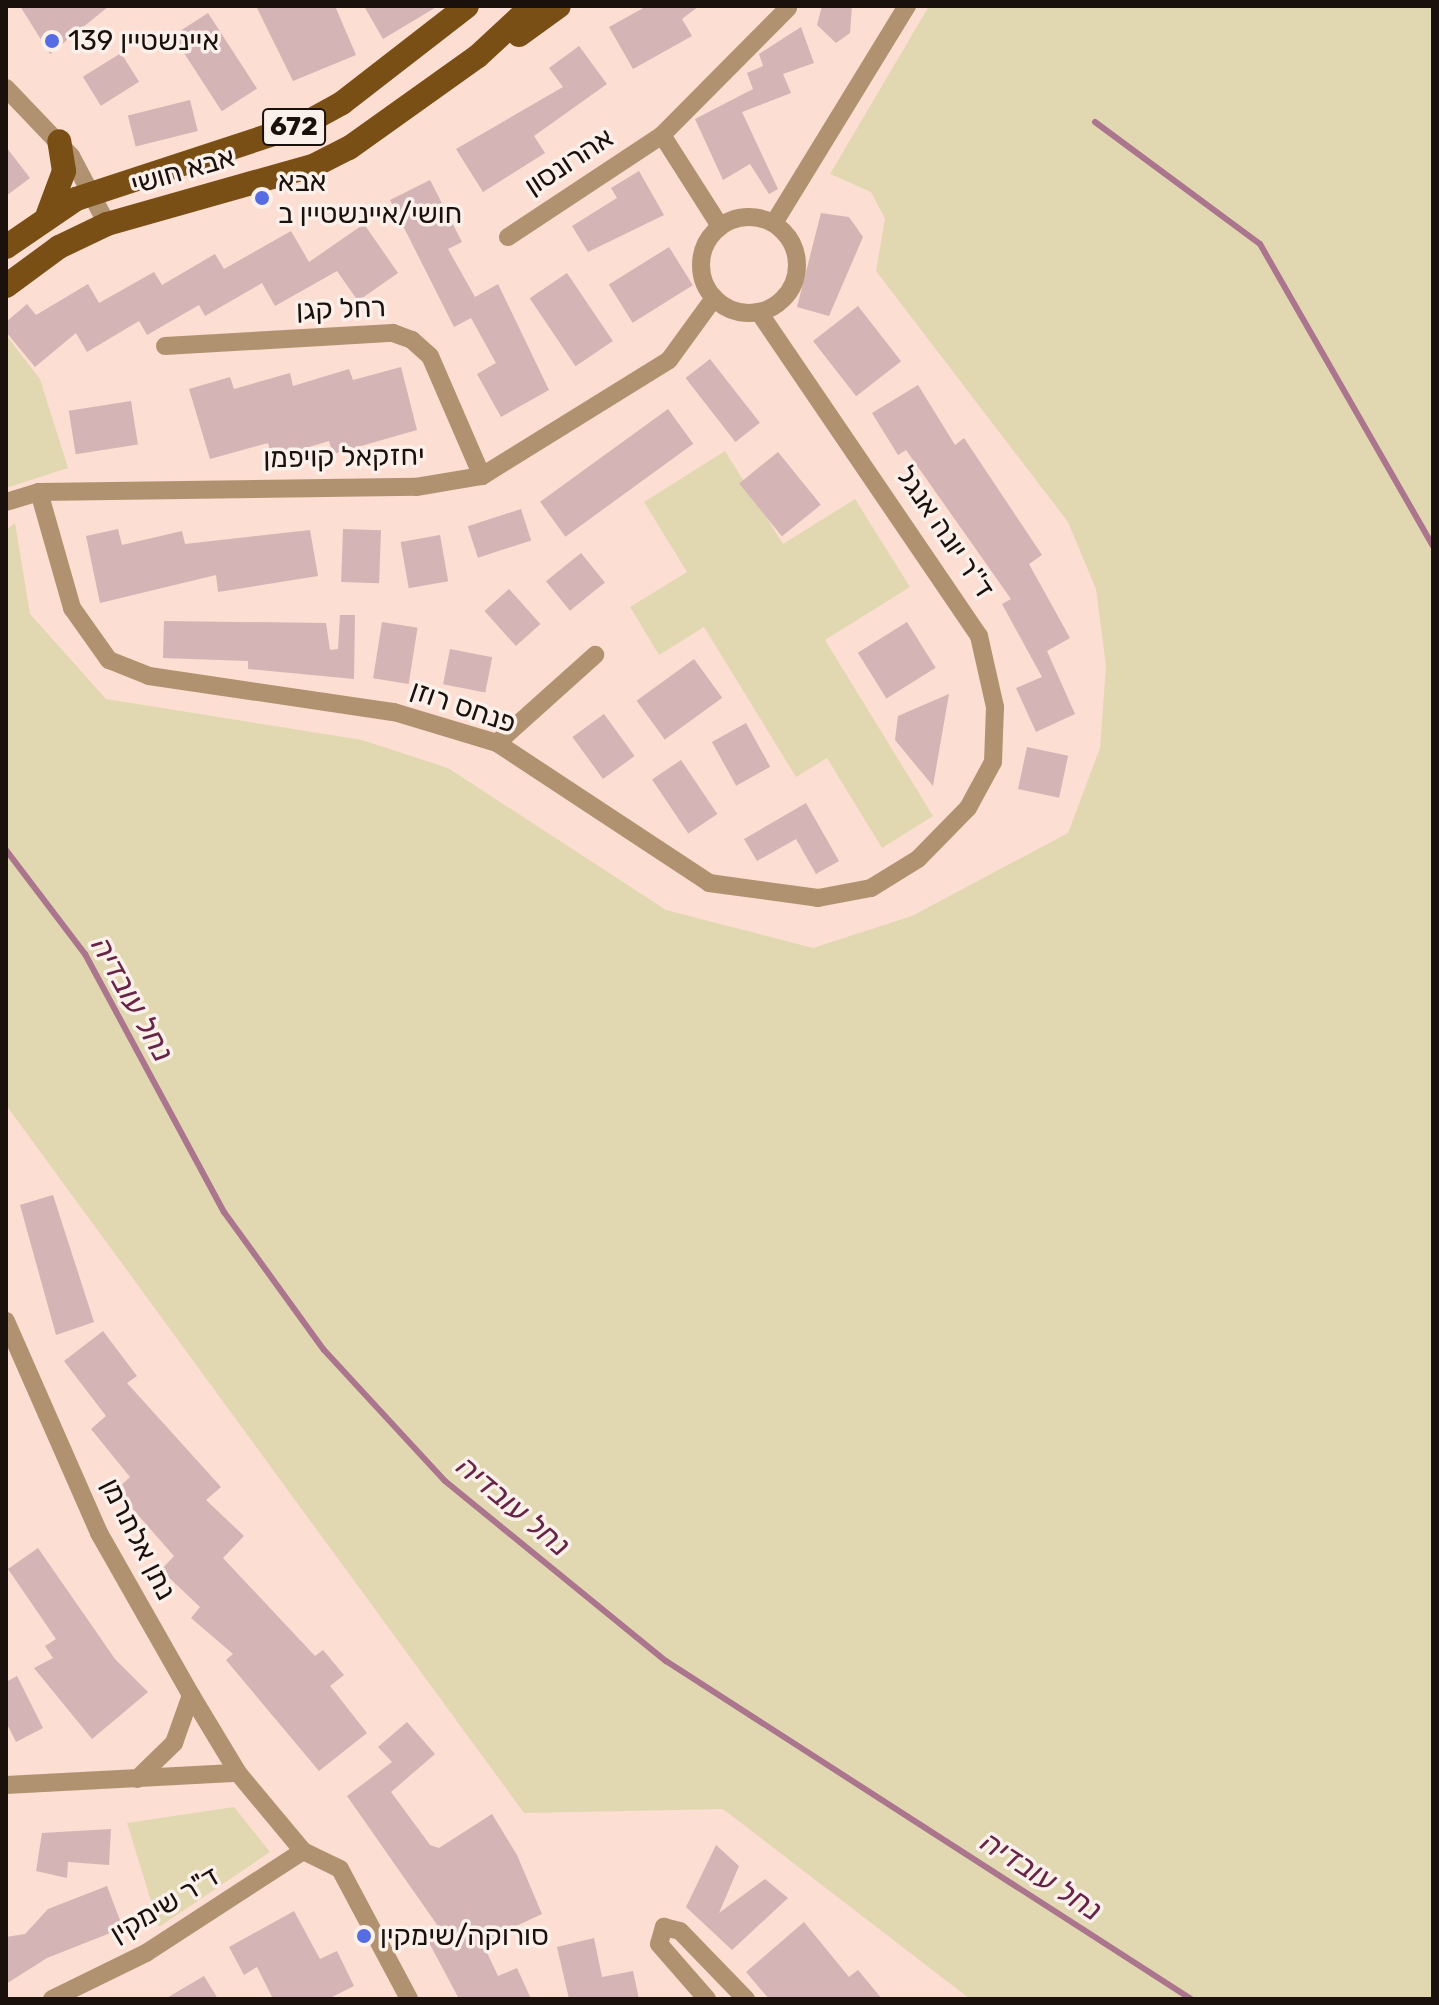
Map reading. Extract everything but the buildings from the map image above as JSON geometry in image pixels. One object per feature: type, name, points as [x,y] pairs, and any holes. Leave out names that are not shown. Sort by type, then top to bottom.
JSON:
[{"type":"main road","name":"אבא חושי","points":[[6,247],[48,214],[93,192],[304,124],[342,103],[467,6]]},
{"type":"main road","name":"אבא חושי","points":[[6,286],[59,247],[107,224],[315,165],[478,56],[532,6]]},
{"type":"main road","points":[[478,56],[559,6]]},
{"type":"main road","points":[[48,214],[64,171],[59,141]]},
{"type":"street","points":[[774,223],[907,6]]},
{"type":"street","name":"אהרונסון","points":[[508,237],[662,135],[788,8]]},
{"type":"street","points":[[6,75],[12,93],[59,141],[93,192],[107,224]]},
{"type":"street","points":[[662,135],[720,226]]},
{"type":"street","points":[[746,217],[774,223],[797,264],[786,295],[759,312],[714,298],[701,269],[720,226],[746,217]]},
{"type":"street","name":"יחזקאל קויפמן","points":[[6,502],[39,492],[416,487],[482,476],[669,360],[714,298]]},
{"type":"street","name":"ד''ר יונה אנגל","points":[[759,312],[979,636],[995,707],[993,762],[968,808]]},
{"type":"street","name":"רחל קגן","points":[[165,346],[393,333],[412,340],[430,356],[482,476]]},
{"type":"street","name":"פנחס רוזן","points":[[39,492],[72,608],[109,660],[149,676],[394,712],[497,743],[709,883],[764,896],[818,898],[871,888],[918,859],[968,808]]},
{"type":"street","points":[[497,743],[595,655]]},
{"type":"street","name":"נתן אלתרמן","points":[[6,1321],[99,1533],[238,1773],[303,1851]]},
{"type":"street","points":[[137,1779],[174,1743],[191,1695]]},
{"type":"street","points":[[6,1785],[238,1773]]},
{"type":"street","points":[[303,1851],[340,1869],[409,1999]]},
{"type":"street","name":"ד\"ר שימקין","points":[[52,1999],[146,1953],[303,1851]]},
{"type":"street","points":[[707,1999],[659,1944],[661,1932],[675,1927],[746,1999]]},
{"type":"shaded area","points":[[929,6],[1433,6],[1433,1999],[970,1999],[723,1809],[524,1813],[6,1105],[6,530],[15,523],[30,614],[106,699],[362,740],[448,768],[666,910],[813,948],[912,916],[1068,833],[1100,748],[1106,666],[1096,589],[1068,522],[876,271],[885,219],[871,192],[830,174]]},
{"type":"shaded area","points":[[6,335],[40,379],[68,468],[6,488]]},
{"type":"shaded area","points":[[725,451],[783,544],[855,499],[910,587],[825,640],[933,816],[882,848],[827,758],[796,777],[704,627],[659,655],[630,607],[687,572],[644,502]]},
{"type":"shaded area","points":[[234,1807],[270,1852],[159,1927],[127,1823]]},
{"type":"waterway","points":[[1095,122],[1260,244],[1433,546]]},
{"type":"waterway","name":"נחל עובדיה","points":[[6,850],[85,954],[224,1212],[324,1350],[445,1481],[666,1661],[1191,1999]]},
{"type":"place","name":"איינשטיין 139","points":[[52,41]]},
{"type":"place","name":"אבא חושי/איינשטיין ב","points":[[262,198]]},
{"type":"place","name":"סורוקה/שימקין","points":[[364,1936]]}]
